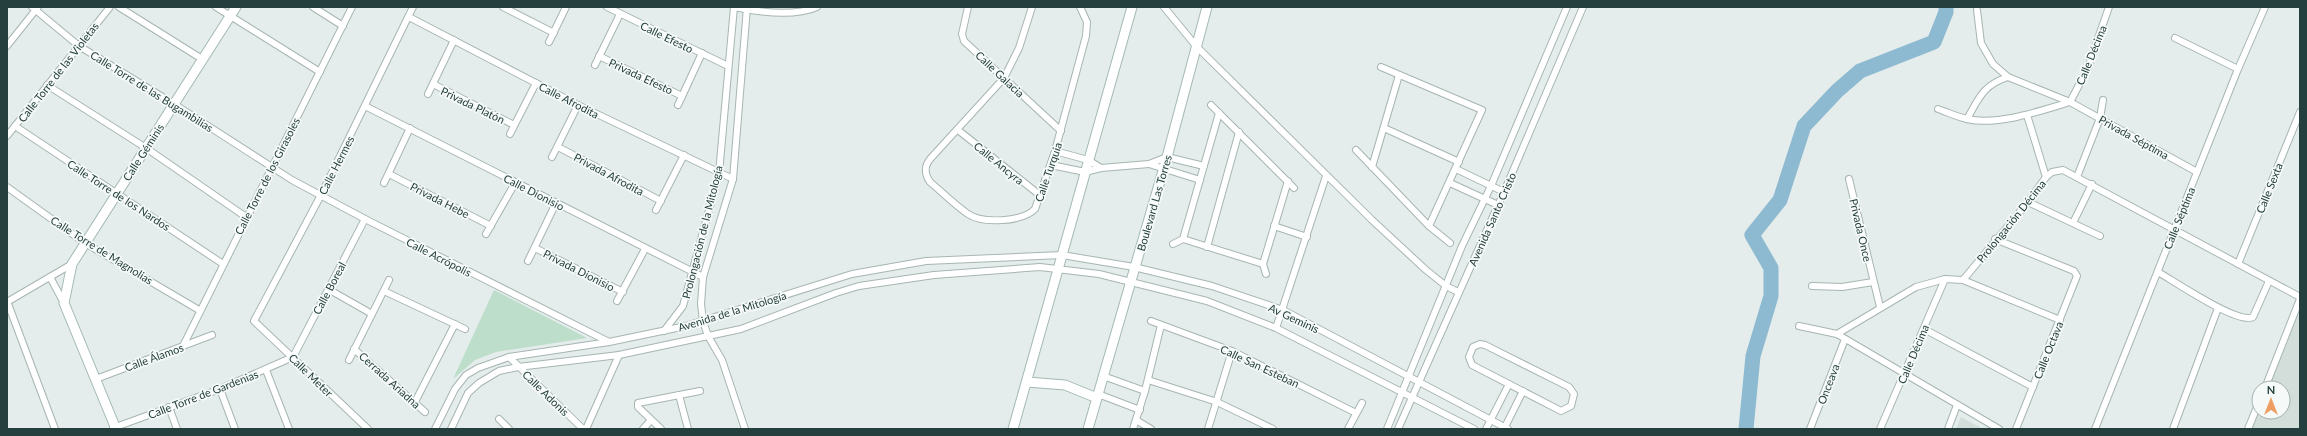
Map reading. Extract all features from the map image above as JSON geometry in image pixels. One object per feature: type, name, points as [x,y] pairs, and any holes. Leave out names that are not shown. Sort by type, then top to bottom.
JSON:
[{"type":"main road","name":"Calle Géminis","points":[[64,303],[72,264],[236,7]]},
{"type":"main road","points":[[1013,429],[1132,7]]},
{"type":"main road","name":"Boulevard Las Torres","points":[[1088,429],[1130,281],[1164,170],[1207,7]]},
{"type":"main road","points":[[64,303],[115,428]]},
{"type":"main road","points":[[1026,382],[1066,385],[1097,396]]},
{"type":"street","name":"Calle Torre de las Violetas","points":[[7,136],[46,85],[110,7]]},
{"type":"street","points":[[119,7],[202,59]]},
{"type":"street","points":[[216,7],[320,72]]},
{"type":"street","points":[[314,7],[343,26]]},
{"type":"street","name":"Calle Torre de los Girasoles","points":[[183,346],[352,7]]},
{"type":"street","name":"Calle Hermes","points":[[254,321],[321,195],[413,7]]},
{"type":"street","points":[[503,7],[554,33]]},
{"type":"street","points":[[550,42],[566,7]]},
{"type":"street","name":"Calle Efesto","points":[[607,7],[728,66]]},
{"type":"street","points":[[734,7],[807,11],[817,7]]},
{"type":"street","name":"Prolongación de la Mitología","points":[[664,331],[683,306],[720,173],[734,7]]},
{"type":"street","name":"Calle Galacia","points":[[968,7],[962,34],[964,41],[1061,131]]},
{"type":"street","name":"Calle Turquia","points":[[1032,7],[1019,48],[1004,78],[927,163],[926,176],[930,182],[969,215],[986,219],[1020,218],[1029,215],[1035,209],[1051,165],[1086,36],[1087,22],[1080,7]]},
{"type":"street","points":[[1164,7],[1196,46],[1326,176],[1377,225],[1446,286],[1458,292]]},
{"type":"street","name":"Avenida Santo Cristo","points":[[1387,429],[1462,246],[1491,186],[1567,7]]},
{"type":"street","name":"Avenida Santo Cristo","points":[[1398,429],[1504,192],[1583,7]]},
{"type":"street","name":"Calle Décima","points":[[2070,102],[2087,70],[2109,7]]},
{"type":"street","name":"Calle Séptima","points":[[2095,429],[2238,69],[2265,7]]},
{"type":"street","name":"Calle Torre de las Bugambilias","points":[[35,8],[79,46],[174,104],[272,167]]},
{"type":"street","points":[[7,46],[35,8]]},
{"type":"street","name":"Prolongación de la Mitología","points":[[745,429],[722,360],[708,336],[703,321],[701,304],[703,277],[733,179],[747,8]]},
{"type":"street","name":"Privada Séptima","points":[[1977,10],[1981,43],[1993,64],[2008,77],[2070,102],[2197,172]]},
{"type":"street","name":"Privada Efesto","points":[[594,65],[620,14]]},
{"type":"street","name":"Calle Afrodita","points":[[408,17],[578,105],[733,179]]},
{"type":"street","points":[[2175,38],[2238,69]]},
{"type":"street","name":"Privada Platón","points":[[428,94],[454,40]]},
{"type":"street","name":"Privada Efesto","points":[[678,105],[702,53]]},
{"type":"street","name":"Privada Efesto","points":[[599,56],[682,96]]},
{"type":"street","points":[[1381,67],[1482,110],[1450,183],[1429,226]]},
{"type":"street","points":[[1372,167],[1400,75]]},
{"type":"street","points":[[1967,119],[1986,87],[1994,81],[2008,77]]},
{"type":"street","name":"Privada Platón","points":[[510,134],[536,83]]},
{"type":"street","name":"Privada Platón","points":[[432,84],[514,125]]},
{"type":"street","points":[[46,85],[146,148],[246,217]]},
{"type":"street","points":[[2103,100],[2100,118],[2077,177],[2300,298],[2268,380]]},
{"type":"street","points":[[1938,109],[1967,119],[1982,121],[2027,114],[2070,102]]},
{"type":"street","points":[[552,157],[578,105]]},
{"type":"street","points":[[1211,105],[1294,188]]},
{"type":"street","name":"Calle Dionisio","points":[[365,106],[514,183],[703,277]]},
{"type":"street","name":"Calle Sexta","points":[[2238,264],[2300,112]]},
{"type":"street","points":[[1173,244],[1182,239],[1220,113]]},
{"type":"street","points":[[2027,114],[2046,177]]},
{"type":"street","name":"Calle Torre de los Nardos","points":[[15,126],[223,264]]},
{"type":"street","points":[[384,183],[410,128]]},
{"type":"street","points":[[1384,128],[1459,162]]},
{"type":"street","name":"Calle Ancyra","points":[[958,130],[1041,196]]},
{"type":"street","points":[[1206,247],[1239,132]]},
{"type":"street","name":"Privada Afrodita","points":[[558,146],[661,201]]},
{"type":"street","points":[[1356,150],[1429,226],[1450,243]]},
{"type":"street","points":[[1055,151],[1088,160],[1101,168]]},
{"type":"street","points":[[656,210],[684,155]]},
{"type":"street","points":[[1051,165],[1085,172],[1101,168],[1149,164],[1167,157],[1204,166]]},
{"type":"street","points":[[1149,164],[1164,170],[1200,180]]},
{"type":"street","name":"Calle Acrópolis","points":[[272,167],[365,219],[609,342]]},
{"type":"street","points":[[1456,169],[1504,192]]},
{"type":"street","name":"Prolongación Décima","points":[[1963,280],[1995,239],[2028,202],[2046,177],[2052,172],[2063,170],[2077,177]]},
{"type":"street","name":"Privada Hebe","points":[[389,174],[491,226]]},
{"type":"street","points":[[1276,328],[1326,176]]},
{"type":"street","name":"Privada Once","points":[[1849,179],[1880,307]]},
{"type":"street","points":[[1266,274],[1263,264],[1288,181]]},
{"type":"street","points":[[486,234],[514,183]]},
{"type":"street","points":[[1450,183],[1498,205]]},
{"type":"street","points":[[2073,223],[2092,184]]},
{"type":"street","name":"Calle Torre de Magnolias","points":[[7,187],[85,242],[200,310]]},
{"type":"street","points":[[2028,202],[2100,236]]},
{"type":"street","name":"Privada Dionisio","points":[[528,261],[556,203]]},
{"type":"street","name":"Calle Boreal","points":[[293,357],[365,219]]},
{"type":"street","points":[[1274,226],[1307,237]]},
{"type":"street","points":[[1182,239],[1263,264]]},
{"type":"street","name":"Calle Octava","points":[[1995,239],[2074,271],[2077,278],[2016,429]]},
{"type":"street","name":"Privada Dionisio","points":[[535,248],[623,292]]},
{"type":"street","name":"Privada Dionisio","points":[[617,301],[645,249]]},
{"type":"street","name":"Av Geminis","points":[[1062,255],[1134,268],[1212,286],[1283,310],[1506,428]]},
{"type":"street","name":"Avenida de la Mitología","points":[[435,429],[455,389],[466,376],[478,368],[510,357],[609,342],[664,331],[703,321],[852,274],[926,261],[1062,255]]},
{"type":"street","points":[[55,429],[7,302],[72,264]]},
{"type":"street","name":"Avenida de la Mitología","points":[[451,429],[468,393],[479,383],[499,371],[518,367],[619,355],[741,330],[836,293],[859,286],[934,275],[997,269],[1040,267],[1058,270]]},
{"type":"street","name":"Av Geminis","points":[[1058,270],[1099,274],[1207,301],[1276,328],[1474,429]]},
{"type":"street","points":[[2158,272],[2218,308],[2245,319],[2252,318],[2269,281]]},
{"type":"street","points":[[50,277],[64,303]]},
{"type":"street","points":[[1837,334],[1880,307],[1916,287],[1945,279],[1963,280],[2060,320]]},
{"type":"street","name":"Calle Décima","points":[[1880,429],[1945,279]]},
{"type":"street","points":[[349,360],[389,280]]},
{"type":"street","points":[[1812,286],[1842,287],[1873,282]]},
{"type":"street","points":[[328,288],[372,314]]},
{"type":"street","points":[[384,291],[465,329]]},
{"type":"street","points":[[2173,429],[2218,308]]},
{"type":"street","name":"Calle Meter","points":[[254,321],[368,429]]},
{"type":"street","name":"Calle San Esteban","points":[[1151,321],[1232,351],[1356,413]]},
{"type":"street","points":[[415,402],[454,324]]},
{"type":"street","points":[[1133,429],[1140,410],[1162,325]]},
{"type":"street","points":[[1799,326],[1837,334],[1999,429]]},
{"type":"street","points":[[1924,329],[2033,387]]},
{"type":"street","name":"Calle Álamos","points":[[96,379],[212,335]]},
{"type":"street","name":"Onceava","points":[[1810,429],[1845,339]]},
{"type":"street","points":[[1485,345],[1569,387],[1574,394],[1574,399],[1571,406],[1561,411],[1523,391],[1472,365],[1469,357],[1473,347],[1485,345]]},
{"type":"street","name":"Cerrada Ariadna","points":[[354,349],[426,412]]},
{"type":"street","points":[[1208,429],[1232,351]]},
{"type":"street","points":[[585,429],[619,355]]},
{"type":"street","name":"Calle Torre de Gardenias","points":[[115,428],[220,389],[293,357]]},
{"type":"street","name":"Calle Adonis","points":[[510,357],[518,367],[585,429]]},
{"type":"street","points":[[266,370],[289,429]]},
{"type":"street","points":[[1103,376],[1145,391]]},
{"type":"street","points":[[1148,380],[1217,402],[1273,429]]},
{"type":"street","points":[[1486,429],[1509,384]]},
{"type":"street","points":[[220,389],[235,429]]},
{"type":"street","points":[[661,429],[638,407],[640,402],[700,391]]},
{"type":"street","points":[[1506,428],[1523,391]]},
{"type":"street","points":[[680,395],[688,429]]},
{"type":"street","points":[[1097,396],[1140,410]]},
{"type":"street","points":[[1348,429],[1362,403]]},
{"type":"street","points":[[1948,429],[1957,405]]},
{"type":"street","points":[[168,408],[177,429]]},
{"type":"street","points":[[499,419],[509,429]]},
{"type":"street","points":[[643,429],[651,420]]},
{"type":"street","points":[[1136,420],[1151,429]]},
{"type":"shaded area","points":[[2300,299],[2300,429],[2249,429],[2253,420],[2291,420],[2291,380],[2268,380]]},
{"type":"shaded area","points":[[1961,417],[1983,429],[1956,429]]},
{"type":"green space","points":[[494,290],[587,338],[496,352],[475,360],[453,379]]},
{"type":"waterway","points":[[1746,429],[1753,356],[1771,296],[1771,268],[1752,235],[1780,200],[1804,126],[1837,91],[1860,71],[1934,42],[1946,12],[1946,7]]}]
